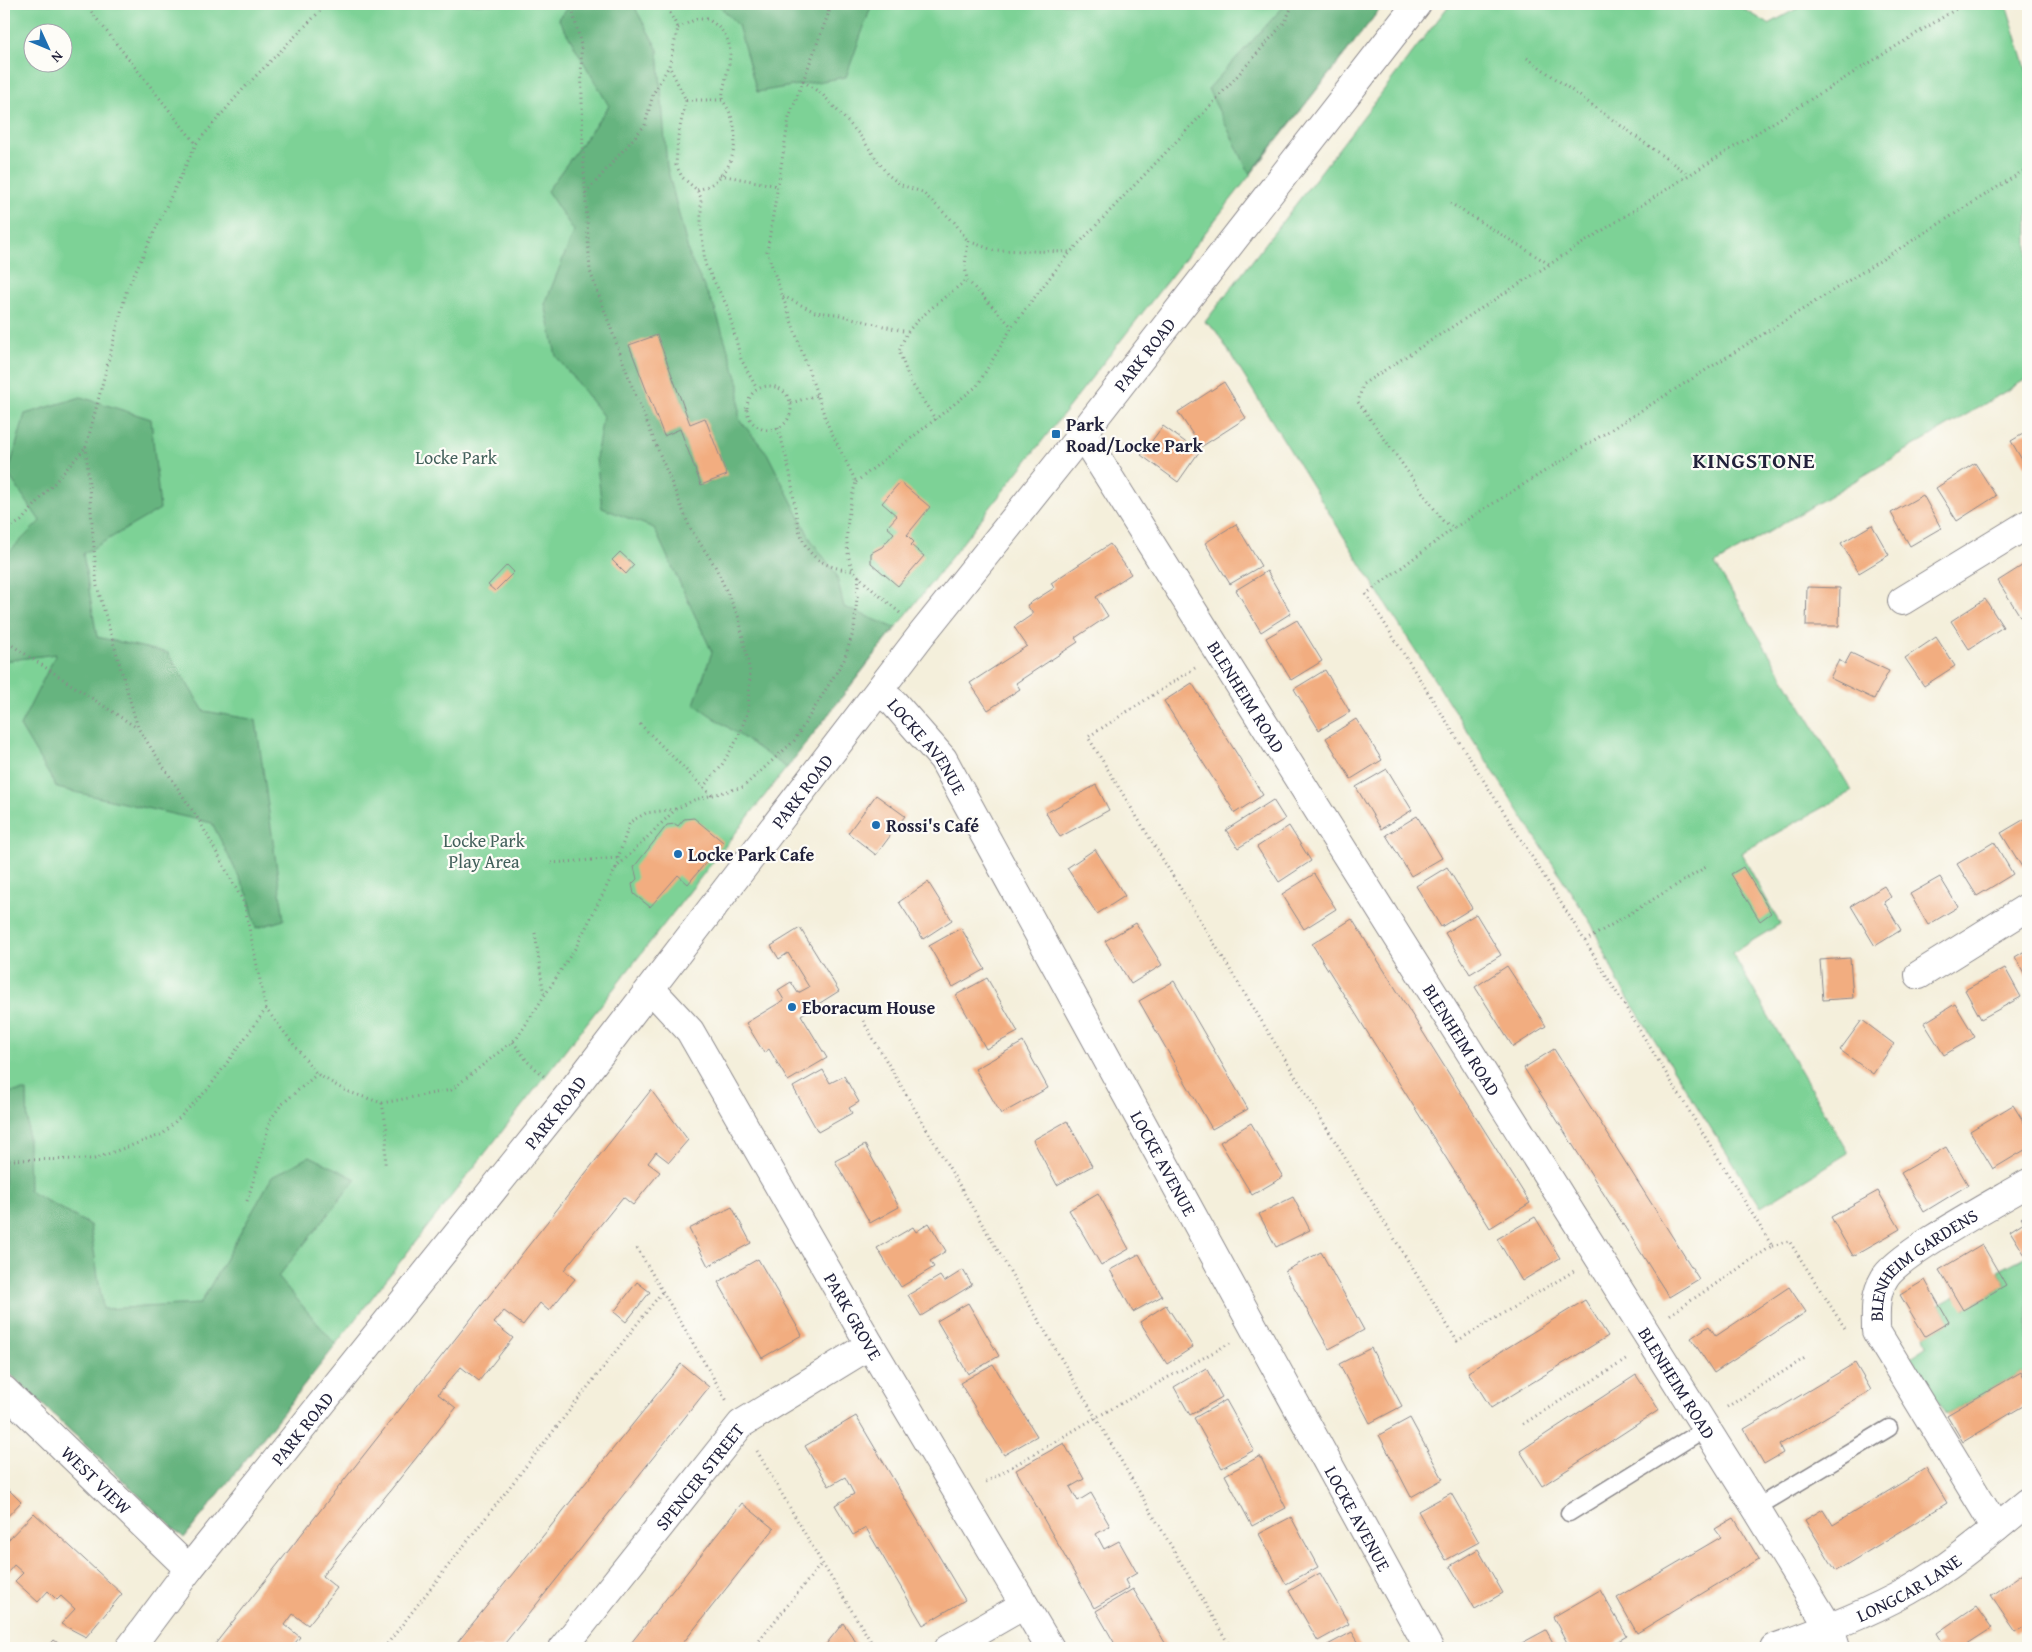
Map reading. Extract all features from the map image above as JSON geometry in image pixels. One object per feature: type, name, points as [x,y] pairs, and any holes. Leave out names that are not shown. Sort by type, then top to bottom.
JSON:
[{"type":"main road","name":"PARK ROAD","points":[[130,1648],[189,1569],[568,1096],[922,634],[1082,434],[1417,4]]},
{"type":"main road","name":"BLENHEIM ROAD","points":[[1082,434],[1756,1508],[1833,1639]]},
{"type":"main road","points":[[1902,601],[2028,524]]},
{"type":"main road","name":"LOCKE AVENUE","points":[[878,691],[894,703],[943,759],[1429,1648]]},
{"type":"main road","points":[[1919,975],[2028,907]]},
{"type":"main road","name":"PARK GROVE","points":[[650,989],[690,1031],[870,1345],[1050,1648]]},
{"type":"main road","name":"BLENHEIM GARDENS","points":[[1996,1528],[1876,1331],[1875,1302],[1884,1278],[1903,1259],[2028,1183]]},
{"type":"main road","name":"SPENCER STREET","points":[[563,1648],[741,1424],[870,1345]]},
{"type":"main road","name":"WEST VIEW","points":[[4,1390],[189,1569]]},
{"type":"main road","name":"LONGCAR LANE","points":[[1774,1648],[1833,1639],[1909,1591],[1996,1528],[2028,1502]]},
{"type":"main road","points":[[949,1648],[1024,1605]]},
{"type":"lane","points":[[1569,1512],[1704,1425]]},
{"type":"lane","points":[[1756,1508],[1889,1428]]},
{"type":"path","points":[[85,4],[196,144]]},
{"type":"path","points":[[327,4],[244,88],[196,144],[127,289],[86,447],[97,586],[138,728],[200,822],[244,903],[266,1008],[317,1074],[346,1091],[382,1103],[451,1090],[513,1042],[576,947],[616,868],[630,822],[646,813],[676,809]]},
{"type":"path","points":[[571,4],[580,45],[580,83],[590,271],[635,395],[690,528],[715,566],[740,618],[750,672],[748,711],[738,738],[720,768],[703,786]]},
{"type":"path","points":[[586,193],[645,125],[653,94],[669,66],[678,28],[665,4]]},
{"type":"path","points":[[820,4],[829,12]]},
{"type":"path","points":[[832,4],[788,118],[767,252],[827,423],[856,482]]},
{"type":"path","points":[[922,634],[854,571],[847,535],[848,508],[856,482],[977,386],[1012,327],[1070,252],[1213,103],[1285,22],[1293,4]]},
{"type":"path","points":[[1454,528],[1443,521],[1358,402],[1363,384],[1689,175],[1964,4]]},
{"type":"path","points":[[678,28],[696,19],[707,19],[724,33],[730,46],[731,62],[722,100]]},
{"type":"path","points":[[1527,58],[1689,175]]},
{"type":"path","points":[[669,66],[686,100],[678,136],[676,165],[682,177],[697,190],[700,198],[706,264],[727,306],[740,359],[757,389]]},
{"type":"path","points":[[803,81],[823,95],[859,134],[887,174],[901,185],[922,192],[954,222],[968,241],[992,250],[1070,252]]},
{"type":"path","points":[[686,100],[722,100]]},
{"type":"path","points":[[697,190],[709,187],[732,158],[736,140],[734,123],[729,109],[722,100]]},
{"type":"path","points":[[1523,1424],[1648,1337],[1772,1246],[1585,941],[1366,594],[1454,528],[2028,168]]},
{"type":"path","points":[[720,175],[778,186]]},
{"type":"path","points":[[1450,203],[1549,264]]},
{"type":"path","points":[[968,241],[965,266],[967,280],[1012,327]]},
{"type":"path","points":[[936,420],[910,381],[899,351],[907,332],[950,292],[967,280]]},
{"type":"path","points":[[783,296],[815,312],[836,314],[907,332]]},
{"type":"path","points":[[763,386],[777,387],[788,396],[791,403],[790,416],[778,428],[766,431],[758,428],[748,417],[747,401],[757,389],[763,386]]},
{"type":"path","points":[[791,403],[817,395]]},
{"type":"path","points":[[778,428],[790,473],[802,542],[812,556],[839,569],[854,571]]},
{"type":"path","points":[[4,532],[21,520],[86,447]]},
{"type":"path","points":[[616,868],[676,809],[694,800],[744,787],[794,741],[811,718],[844,660],[854,630],[859,576]]},
{"type":"path","points":[[4,640],[138,728]]},
{"type":"path","points":[[1219,653],[1088,737],[1457,1341],[1597,1257]]},
{"type":"path","points":[[640,724],[713,796]]},
{"type":"path","points":[[550,864],[618,858]]},
{"type":"path","points":[[1585,941],[1706,867]]},
{"type":"path","points":[[535,933],[544,997]]},
{"type":"path","points":[[4,1160],[94,1159],[163,1134],[208,1089],[266,1008]]},
{"type":"path","points":[[863,1021],[1231,1648]]},
{"type":"path","points":[[513,1042],[528,1062],[568,1096]]},
{"type":"path","points":[[247,1201],[270,1120],[281,1105],[317,1074]]},
{"type":"path","points":[[382,1103],[387,1130],[386,1165]]},
{"type":"path","points":[[384,1648],[663,1292]]},
{"type":"path","points":[[961,1497],[1095,1418],[1255,1330]]},
{"type":"path","points":[[1704,1425],[1805,1358]]},
{"type":"path","points":[[753,1648],[822,1563]]},
{"type":"green space","name":"Locke Park","points":[[4,4],[1384,4],[184,1538],[4,1368]]},
{"type":"green space","points":[[573,4],[633,4],[658,50],[667,167],[690,258],[715,309],[739,384],[739,419],[767,453],[811,540],[836,574],[844,607],[895,628],[787,768],[694,704],[712,652],[654,528],[602,508],[596,458],[603,416],[556,356],[545,304],[574,231],[547,191],[609,106],[558,18]]},
{"type":"green space","points":[[717,4],[872,4],[846,77],[757,92],[738,25]]},
{"type":"green space","points":[[1286,4],[1384,4],[1250,174],[1208,89]]},
{"type":"green space","points":[[1450,4],[1735,4],[1769,24],[1805,4],[2006,4],[2028,75],[2028,378],[1715,564],[1852,791],[1741,853],[1780,924],[1732,953],[1848,1153],[1761,1207],[1618,982],[1592,925],[1380,595],[1216,331],[1205,322]]},
{"type":"green space","points":[[81,397],[151,419],[160,509],[83,554],[97,637],[168,653],[204,711],[256,720],[284,920],[256,928],[248,895],[212,823],[57,788],[20,726],[56,654],[4,661],[4,557],[40,521],[8,474],[25,414]]},
{"type":"green space","points":[[27,1091],[29,1191],[90,1225],[103,1309],[200,1304],[272,1177],[310,1156],[356,1179],[278,1277],[336,1345],[184,1538],[4,1368],[4,1092]]},
{"type":"green space","points":[[2026,1256],[2028,1260],[2028,1381],[2021,1372],[1947,1415],[1911,1357],[1928,1346],[1925,1336],[1949,1322],[1939,1305],[1955,1296],[1964,1310],[2006,1285],[1998,1271]]},
{"type":"building","points":[[657,335],[690,424],[705,418],[727,475],[701,485],[680,429],[664,436],[629,345]]},
{"type":"building","points":[[1224,382],[1246,418],[1201,447],[1178,412]]},
{"type":"building","points":[[1163,426],[1199,452],[1178,482],[1141,455]]},
{"type":"building","points":[[2028,431],[2028,470],[2011,441]]},
{"type":"building","points":[[1975,463],[1996,496],[1957,521],[1936,488]]},
{"type":"building","points":[[900,482],[930,507],[907,535],[914,542],[911,545],[924,556],[898,586],[871,563],[871,553],[882,547],[894,533],[887,527],[897,516],[882,503]]},
{"type":"building","points":[[1923,495],[1941,528],[1910,546],[1891,513]]},
{"type":"building","points":[[1236,524],[1261,566],[1230,584],[1205,543]]},
{"type":"building","points":[[1872,525],[1889,555],[1859,573],[1841,543]]},
{"type":"building","points":[[1110,544],[1131,574],[1096,597],[1108,616],[1075,638],[1078,642],[1016,683],[1020,689],[988,710],[970,683],[1027,646],[1014,627],[1033,614],[1027,605],[1054,588],[1051,583]]},
{"type":"building","points":[[620,552],[634,565],[626,574],[612,560]]},
{"type":"building","points":[[2028,562],[2028,626],[2027,627],[1998,581]]},
{"type":"building","points":[[507,565],[514,572],[495,591],[488,585]]},
{"type":"building","points":[[1267,571],[1291,613],[1261,632],[1236,590]]},
{"type":"building","points":[[1807,587],[1840,588],[1839,626],[1806,626]]},
{"type":"building","points":[[1985,599],[2003,627],[1969,649],[1951,621]]},
{"type":"building","points":[[1297,620],[1322,661],[1291,680],[1266,638]]},
{"type":"building","points":[[1936,637],[1955,666],[1924,686],[1905,658]]},
{"type":"building","points":[[1851,653],[1889,671],[1874,699],[1830,678],[1839,660],[1845,664]]},
{"type":"building","points":[[1325,670],[1350,712],[1319,730],[1294,689]]},
{"type":"building","points":[[1192,683],[1263,795],[1235,813],[1164,701]]},
{"type":"building","points":[[1356,719],[1382,760],[1351,779],[1326,738]]},
{"type":"building","points":[[1387,769],[1412,810],[1381,829],[1356,787]]},
{"type":"building","points":[[1096,785],[1109,810],[1060,837],[1046,813]]},
{"type":"building","name":"Rossi's Café","points":[[876,795],[905,816],[876,855],[848,833]]},
{"type":"building","points":[[1273,800],[1285,819],[1238,848],[1226,830]]},
{"type":"building","points":[[1417,816],[1442,858],[1411,876],[1386,835]]},
{"type":"building","points":[[2028,817],[2028,863],[2022,867],[2001,833]]},
{"type":"building","name":"Locke Park Cafe","points":[[694,818],[723,842],[688,884],[678,875],[650,907],[634,894],[632,884],[637,879],[634,867],[667,825],[675,824],[678,826],[684,819]]},
{"type":"building","points":[[1289,826],[1311,861],[1279,882],[1257,847]]},
{"type":"building","points":[[1994,842],[2013,874],[1977,896],[1957,864]]},
{"type":"building","points":[[1095,849],[1125,896],[1097,914],[1067,868]]},
{"type":"building","points":[[1447,867],[1472,908],[1441,927],[1416,886]]},
{"type":"building","points":[[1743,867],[1771,913],[1760,921],[1731,874]]},
{"type":"building","points":[[1314,874],[1336,909],[1304,929],[1282,894]]},
{"type":"building","points":[[1940,877],[1958,907],[1928,925],[1910,894]]},
{"type":"building","points":[[928,882],[952,920],[923,939],[899,902]]},
{"type":"building","points":[[1884,886],[1891,897],[1884,902],[1901,930],[1875,946],[1851,906]]},
{"type":"building","points":[[1476,914],[1501,955],[1470,974],[1445,933]]},
{"type":"building","points":[[1352,919],[1530,1203],[1490,1228],[1312,944]]},
{"type":"building","points":[[1136,923],[1162,965],[1131,984],[1105,941]]},
{"type":"building","name":"Eboracum House","points":[[800,928],[839,991],[801,1015],[827,1058],[788,1081],[769,1049],[764,1053],[746,1023],[784,1000],[778,990],[791,982],[798,993],[809,987],[788,953],[779,959],[771,946]]},
{"type":"building","points":[[961,928],[985,969],[953,987],[929,946]]},
{"type":"building","points":[[2028,949],[2028,980],[2015,957]]},
{"type":"building","points":[[1850,958],[1853,998],[1823,1000],[1820,960]]},
{"type":"building","points":[[1507,966],[1546,1026],[1513,1047],[1475,987]]},
{"type":"building","points":[[2005,968],[2021,997],[1981,1019],[1965,990]]},
{"type":"building","points":[[987,978],[1018,1032],[986,1049],[956,995]]},
{"type":"building","points":[[1174,981],[1248,1109],[1212,1129],[1139,1001]]},
{"type":"building","points":[[1955,1004],[1975,1037],[1944,1055],[1924,1023]]},
{"type":"building","points":[[1862,1020],[1894,1044],[1873,1074],[1840,1050]]},
{"type":"building","points":[[1023,1042],[1048,1088],[1001,1114],[975,1069]]},
{"type":"building","points":[[1554,1049],[1699,1279],[1669,1297],[1524,1068]]},
{"type":"building","points":[[823,1070],[830,1083],[844,1076],[859,1102],[849,1108],[852,1113],[818,1132],[793,1087]]},
{"type":"building","points":[[651,1090],[688,1140],[669,1162],[656,1152],[648,1163],[660,1172],[633,1205],[623,1197],[564,1270],[575,1279],[549,1311],[540,1303],[523,1325],[504,1311],[494,1323],[513,1338],[479,1381],[461,1367],[438,1394],[456,1408],[322,1576],[337,1588],[320,1610],[308,1625],[293,1614],[285,1625],[300,1637],[291,1648],[212,1648]]},
{"type":"building","points":[[2013,1105],[2028,1129],[2028,1148],[1993,1169],[1970,1131]]},
{"type":"building","points":[[1067,1121],[1092,1166],[1057,1185],[1033,1140]]},
{"type":"building","points":[[1251,1123],[1283,1177],[1252,1195],[1220,1142]]},
{"type":"building","points":[[865,1145],[899,1207],[870,1223],[835,1161]]},
{"type":"building","points":[[1946,1147],[1968,1185],[1924,1212],[1901,1173]]},
{"type":"building","points":[[1878,1191],[1900,1229],[1853,1256],[1831,1217]]},
{"type":"building","points":[[1098,1193],[1129,1249],[1101,1265],[1069,1210]]},
{"type":"building","points":[[1293,1197],[1310,1230],[1276,1247],[1259,1214]]},
{"type":"building","points":[[732,1207],[751,1243],[708,1266],[689,1229]]},
{"type":"building","points":[[2028,1213],[2028,1260],[2010,1231],[2024,1222],[2021,1218]]},
{"type":"building","points":[[1535,1217],[1560,1258],[1522,1281],[1497,1239]]},
{"type":"building","points":[[929,1223],[946,1251],[930,1261],[934,1267],[901,1287],[877,1248],[913,1227],[916,1232]]},
{"type":"building","points":[[1982,1244],[2006,1285],[1963,1310],[1939,1270]]},
{"type":"building","points":[[1321,1252],[1364,1330],[1329,1349],[1285,1271]]},
{"type":"building","points":[[1139,1254],[1162,1296],[1133,1312],[1110,1270]]},
{"type":"building","points":[[758,1259],[802,1335],[762,1358],[718,1282]]},
{"type":"building","points":[[963,1270],[972,1285],[921,1316],[908,1295],[940,1276],[944,1282]]},
{"type":"building","points":[[1925,1280],[1949,1322],[1925,1336],[1900,1295]]},
{"type":"building","points":[[637,1282],[650,1292],[626,1322],[614,1312]]},
{"type":"building","points":[[1789,1287],[1806,1312],[1714,1373],[1691,1338],[1709,1326],[1716,1336]]},
{"type":"building","points":[[1585,1300],[1608,1336],[1491,1408],[1468,1372]]},
{"type":"building","points":[[968,1303],[999,1356],[968,1374],[937,1321]]},
{"type":"building","points":[[1166,1305],[1193,1347],[1167,1364],[1140,1322]]},
{"type":"building","points":[[1371,1348],[1402,1406],[1370,1423],[1339,1364]]},
{"type":"building","points":[[1855,1363],[1871,1390],[1779,1445],[1783,1453],[1764,1464],[1744,1429]]},
{"type":"building","points":[[681,1364],[709,1387],[536,1605],[501,1648],[453,1648]]},
{"type":"building","points":[[993,1364],[1037,1436],[1004,1455],[960,1383]]},
{"type":"building","points":[[1206,1368],[1222,1397],[1190,1415],[1174,1387]]},
{"type":"building","points":[[2021,1372],[2028,1384],[2028,1403],[1963,1442],[1947,1415]]},
{"type":"building","points":[[1636,1375],[1659,1410],[1542,1486],[1520,1451]]},
{"type":"building","points":[[1226,1400],[1254,1450],[1222,1468],[1194,1418]]},
{"type":"building","points":[[856,1416],[965,1600],[923,1625],[866,1528],[853,1535],[835,1505],[854,1494],[845,1477],[829,1486],[805,1446]]},
{"type":"building","points":[[1410,1418],[1443,1479],[1411,1497],[1379,1435]]},
{"type":"building","points":[[1064,1443],[1084,1479],[1070,1487],[1078,1501],[1091,1493],[1110,1526],[1096,1534],[1104,1549],[1119,1541],[1137,1573],[1125,1580],[1129,1588],[1094,1608],[1016,1470]]},
{"type":"building","points":[[1260,1456],[1286,1508],[1252,1526],[1225,1475]]},
{"type":"building","points":[[1926,1468],[1947,1503],[1836,1571],[1805,1520],[1823,1509],[1833,1525]]},
{"type":"building","points":[[4,1485],[21,1502],[4,1520]]},
{"type":"building","points":[[1451,1493],[1479,1542],[1446,1560],[1418,1511]]},
{"type":"building","points":[[742,1503],[774,1529],[679,1648],[627,1648]]},
{"type":"building","points":[[34,1513],[122,1594],[86,1637],[61,1624],[75,1609],[61,1596],[57,1600],[48,1591],[38,1602],[15,1581],[23,1573],[14,1565],[4,1577],[4,1544]]},
{"type":"building","points":[[1291,1517],[1318,1567],[1286,1584],[1259,1534]]},
{"type":"building","points":[[1734,1518],[1759,1559],[1637,1633],[1617,1598],[1721,1537],[1715,1529]]},
{"type":"building","points":[[1478,1549],[1503,1593],[1475,1609],[1450,1566]]},
{"type":"building","points":[[2028,1570],[2028,1625],[2016,1633],[1991,1596]]},
{"type":"building","points":[[1320,1573],[1349,1624],[1318,1641],[1289,1591]]},
{"type":"building","points":[[1133,1589],[1168,1648],[1117,1648],[1096,1611]]},
{"type":"building","points":[[1600,1590],[1627,1636],[1606,1648],[1570,1648],[1553,1617]]},
{"type":"building","points":[[1976,1606],[1992,1628],[1961,1648],[1935,1648],[1943,1643],[1937,1633]]},
{"type":"building","points":[[843,1623],[860,1648],[823,1648]]},
{"type":"building","points":[[1546,1630],[1556,1648],[1513,1648],[1522,1643]]},
{"type":"building","points":[[1352,1632],[1362,1648],[1322,1648]]},
{"type":"building","points":[[54,1640],[65,1648],[47,1648]]},
{"type":"place","name":"Park Road/Locke Park","points":[[1056,434]]},
{"type":"place","name":"Rossi's Café","points":[[876,825]]},
{"type":"place","name":"Locke Park Cafe","points":[[678,854]]},
{"type":"place","name":"Eboracum House","points":[[792,1007]]},
{"type":"district","name":"KINGSTONE","points":[[1754,460]]},
{"type":"park label","name":"Locke Park Play Area","points":[[484,850]]}]
